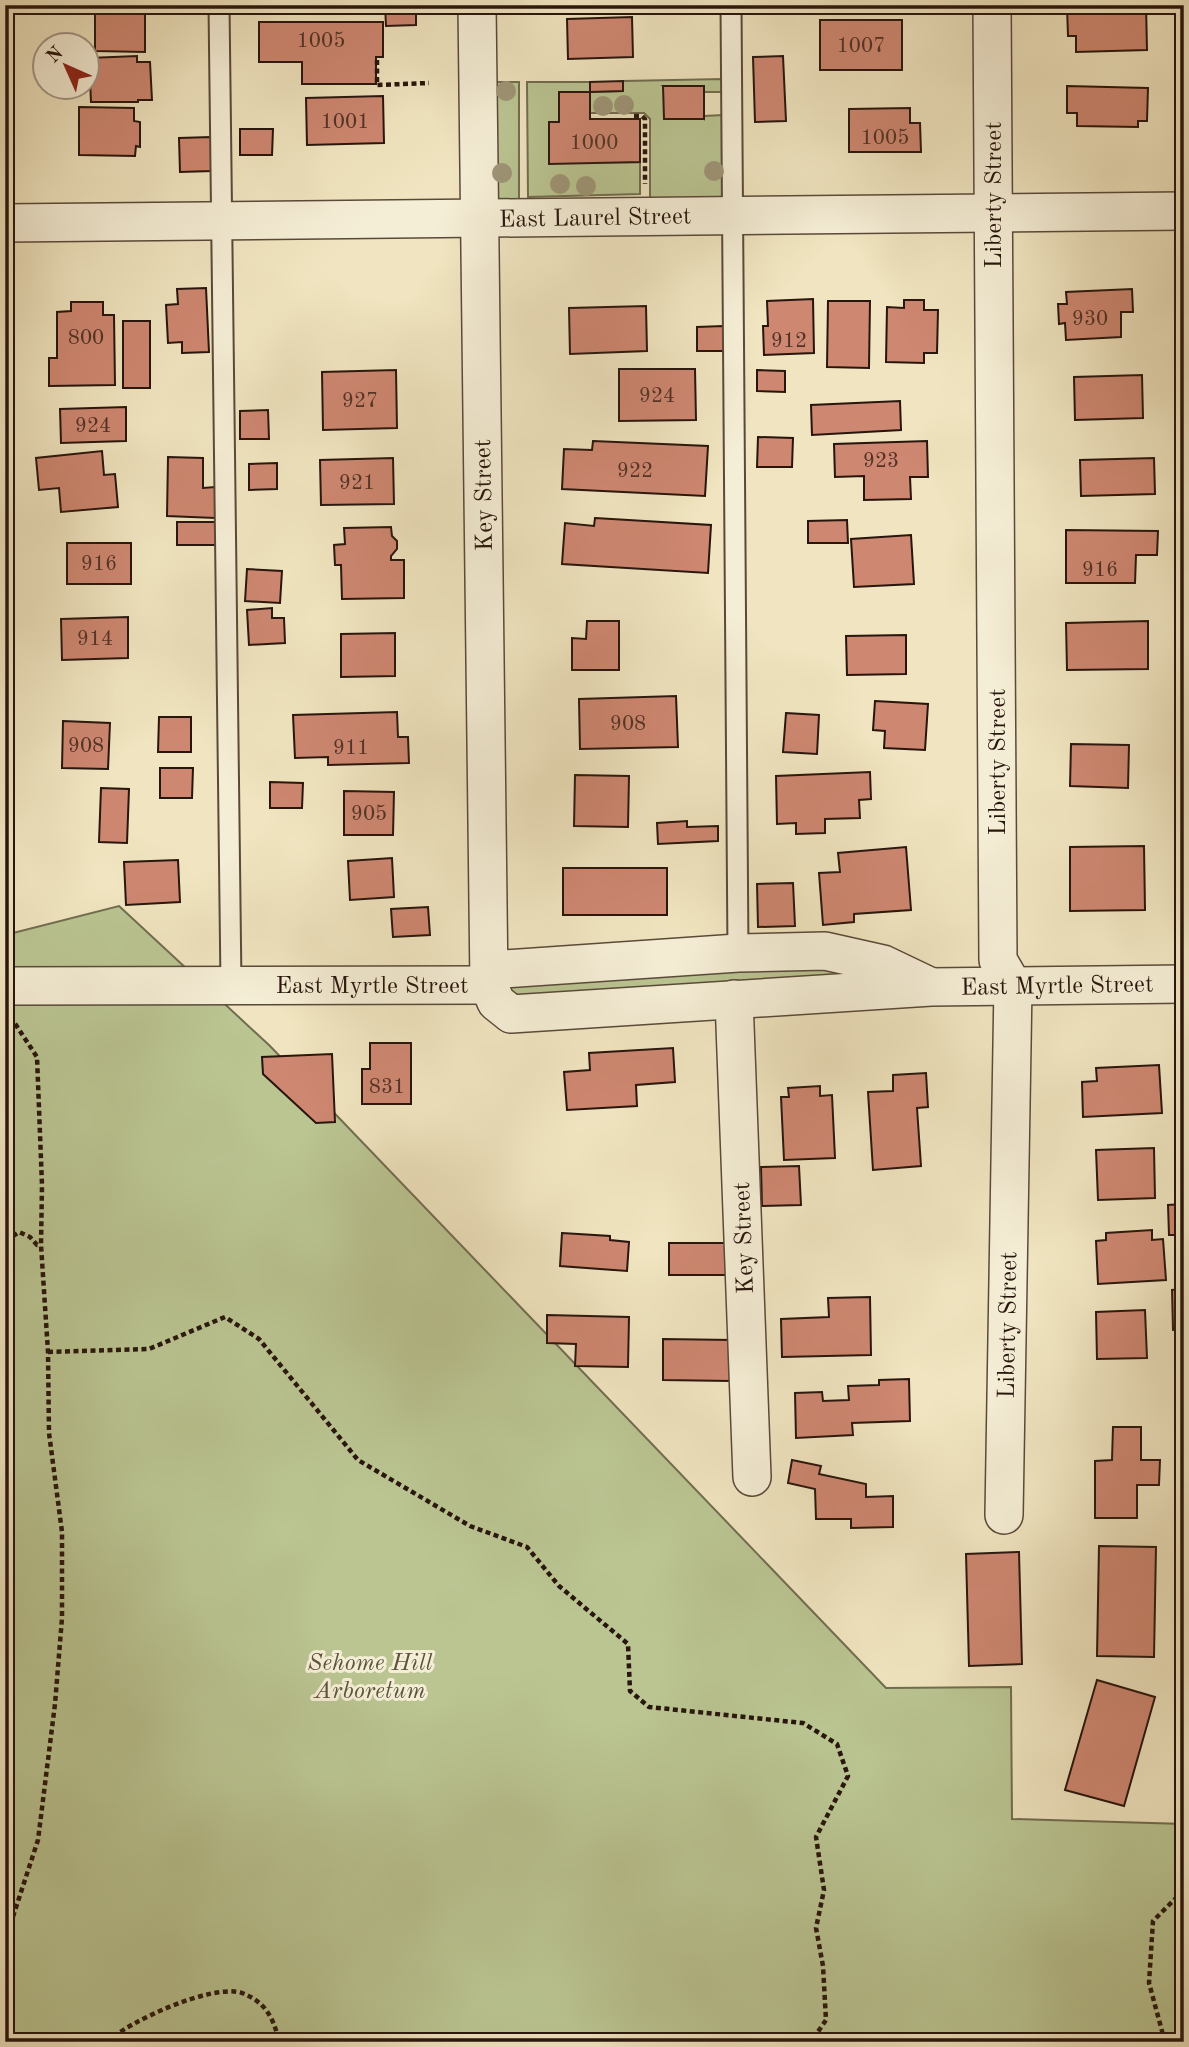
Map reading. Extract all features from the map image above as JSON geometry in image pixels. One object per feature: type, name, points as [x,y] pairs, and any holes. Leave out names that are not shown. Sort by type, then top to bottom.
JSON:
[{"type":"street","name":"Key Street","points":[[477,5],[489,977]]},
{"type":"street","name":"Liberty Street","points":[[992,5],[998,960],[1013,986],[1004,1515]]},
{"type":"street","name":"East Laurel Street","points":[[5,223],[1184,211]]},
{"type":"street","name":"East Myrtle Street","points":[[6,999],[230,985],[489,977],[738,953],[825,951],[883,964],[931,987]]},
{"type":"street","name":"East Myrtle Street","points":[[489,977],[496,1002],[511,1014],[931,987],[1184,984]]},
{"type":"street","name":"Key Street","points":[[734,999],[752,1478]]},
{"type":"lane","points":[[219,5],[230,985]]},
{"type":"lane","points":[[731,5],[738,953]]},
{"type":"path","points":[[377,60],[377,85],[429,83]]},
{"type":"path","points":[[634,116],[642,116],[645,119],[645,163]]},
{"type":"path","points":[[5,1941],[38,1839],[55,1704],[61,1630],[62,1532],[49,1433],[37,1057],[6,999]]},
{"type":"path","points":[[5,1238],[19,1232],[41,1245]]},
{"type":"path","points":[[48,1352],[149,1349],[225,1317],[259,1339],[358,1460],[470,1526],[527,1547],[559,1586],[628,1644],[630,1691],[649,1707],[803,1723],[837,1744],[848,1776],[816,1837],[824,1890],[816,1928],[823,1966],[826,2020],[811,2042]]},
{"type":"path","points":[[1165,2042],[1149,1983],[1153,1922],[1184,1890]]},
{"type":"path","points":[[107,2042],[159,2011],[205,1994],[239,1992],[258,2002],[274,2019],[279,2042]]},
{"type":"green space","points":[[723,79],[723,92],[704,92],[703,86],[663,86],[704,119],[704,116],[723,115],[725,190],[721,197],[712,200],[650,202],[650,119],[644,113],[590,113],[589,92],[559,92],[559,122],[549,123],[549,163],[640,162],[640,194],[528,197],[527,82],[590,82],[590,92],[623,91],[623,81]]},
{"type":"green space","points":[[489,82],[519,82],[519,208],[495,201]]},
{"type":"green space","name":"Sehome Hill Arboretum","points":[[119,906],[270,1046],[886,1688],[1011,1687],[1012,1819],[1184,1824],[1184,2042],[5,2042],[5,935]]},
{"type":"green space","points":[[794,959],[875,980],[519,1004],[503,979]]},
{"type":"building","points":[[223,5],[290,5],[240,6],[240,10],[223,10]]},
{"type":"building","points":[[385,5],[416,5],[416,25],[386,26]]},
{"type":"building","points":[[1146,5],[1147,50],[1076,52],[1076,36],[1068,36],[1067,7]]},
{"type":"building","points":[[95,8],[145,9],[145,52],[102,51],[102,32],[95,32]]},
{"type":"building","points":[[632,17],[633,57],[568,59],[567,19]]},
{"type":"building","points":[[820,20],[902,20],[902,70],[820,70]]},
{"type":"building","points":[[259,22],[383,22],[383,57],[376,57],[376,84],[302,84],[302,62],[259,62]]},
{"type":"building","points":[[137,56],[137,62],[150,62],[152,100],[102,102],[102,57]]},
{"type":"building","points":[[783,56],[786,121],[755,122],[753,57]]},
{"type":"building","points":[[623,81],[623,91],[590,92],[590,82]]},
{"type":"building","points":[[663,86],[704,86],[704,119],[664,119]]},
{"type":"building","points":[[1067,86],[1148,88],[1147,121],[1138,121],[1138,127],[1077,126],[1077,113],[1067,113]]},
{"type":"building","points":[[559,92],[590,92],[590,119],[640,119],[640,162],[549,164],[549,122],[559,122]]},
{"type":"building","points":[[383,96],[384,143],[307,145],[306,98]]},
{"type":"building","points":[[79,107],[134,108],[134,121],[140,122],[140,147],[136,146],[135,156],[79,155]]},
{"type":"building","points":[[910,108],[910,123],[920,123],[921,152],[849,152],[849,109]]},
{"type":"building","points":[[240,129],[273,129],[272,155],[240,155]]},
{"type":"building","points":[[211,137],[212,171],[180,172],[179,138]]},
{"type":"building","points":[[206,288],[209,352],[182,353],[182,342],[168,343],[166,305],[178,304],[177,289]]},
{"type":"building","points":[[1132,289],[1133,312],[1121,312],[1121,337],[1066,340],[1065,323],[1059,324],[1058,304],[1067,304],[1066,292]]},
{"type":"building","points":[[813,299],[814,353],[764,355],[763,326],[768,326],[767,301]]},
{"type":"building","points":[[904,300],[924,300],[924,310],[938,310],[937,353],[924,353],[924,363],[886,362],[887,307],[904,308]]},
{"type":"building","points":[[828,301],[870,301],[869,368],[827,367]]},
{"type":"building","points":[[71,302],[103,302],[103,315],[114,315],[115,385],[49,386],[49,358],[57,358],[57,312],[71,311]]},
{"type":"building","points":[[646,306],[647,351],[570,354],[569,308]]},
{"type":"building","points":[[123,321],[150,321],[150,388],[123,388]]},
{"type":"building","points":[[723,326],[724,351],[697,351],[697,327]]},
{"type":"building","points":[[619,369],[695,369],[696,420],[619,421]]},
{"type":"building","points":[[396,370],[397,428],[323,430],[322,372]]},
{"type":"building","points":[[757,370],[785,371],[785,392],[757,391]]},
{"type":"building","points":[[1142,375],[1143,418],[1075,420],[1074,377]]},
{"type":"building","points":[[900,401],[901,430],[812,435],[811,405]]},
{"type":"building","points":[[126,407],[126,441],[61,443],[60,409]]},
{"type":"building","points":[[268,410],[269,439],[240,439],[240,411]]},
{"type":"building","points":[[758,437],[793,438],[792,467],[757,467]]},
{"type":"building","points":[[593,441],[708,446],[705,496],[562,489],[564,449],[592,450]]},
{"type":"building","points":[[927,441],[928,477],[910,477],[911,499],[864,500],[864,476],[835,477],[834,444]]},
{"type":"building","points":[[102,451],[104,475],[115,474],[118,507],[61,512],[59,488],[39,490],[36,458]]},
{"type":"building","points":[[168,457],[203,458],[203,488],[215,487],[215,518],[167,516]]},
{"type":"building","points":[[393,458],[394,504],[321,505],[320,460]]},
{"type":"building","points":[[1154,458],[1155,494],[1081,496],[1080,460]]},
{"type":"building","points":[[277,463],[277,489],[249,490],[249,464]]},
{"type":"building","points":[[595,518],[711,525],[708,573],[562,564],[565,523],[594,526]]},
{"type":"building","points":[[847,520],[848,543],[808,543],[808,521]]},
{"type":"building","points":[[177,522],[216,522],[216,545],[177,545]]},
{"type":"building","points":[[391,527],[392,536],[397,541],[397,549],[391,560],[404,560],[404,598],[342,599],[341,565],[335,565],[334,545],[345,544],[344,528]]},
{"type":"building","points":[[1066,530],[1158,531],[1157,555],[1136,555],[1135,583],[1066,583]]},
{"type":"building","points":[[911,535],[914,584],[854,587],[851,539]]},
{"type":"building","points":[[67,543],[131,543],[131,584],[67,584]]},
{"type":"building","points":[[247,569],[282,571],[280,603],[245,601]]},
{"type":"building","points":[[272,608],[272,618],[284,618],[285,643],[249,645],[247,610]]},
{"type":"building","points":[[128,617],[128,658],[62,660],[61,619]]},
{"type":"building","points":[[587,621],[619,621],[619,670],[572,670],[572,638],[586,639]]},
{"type":"building","points":[[1148,621],[1148,669],[1067,670],[1066,623]]},
{"type":"building","points":[[395,633],[395,676],[341,677],[341,634]]},
{"type":"building","points":[[906,635],[906,674],[847,675],[846,636]]},
{"type":"building","points":[[676,696],[678,747],[580,749],[579,699]]},
{"type":"building","points":[[875,701],[928,704],[925,750],[884,748],[885,731],[873,730]]},
{"type":"building","points":[[397,712],[398,737],[408,737],[409,763],[328,765],[328,757],[295,758],[293,715]]},
{"type":"building","points":[[786,713],[819,715],[817,754],[783,752]]},
{"type":"building","points":[[159,717],[191,717],[191,752],[158,752]]},
{"type":"building","points":[[63,721],[110,723],[108,769],[62,768]]},
{"type":"building","points":[[1071,744],[1129,745],[1128,788],[1070,786]]},
{"type":"building","points":[[160,768],[193,768],[192,798],[160,798]]},
{"type":"building","points":[[870,772],[871,799],[859,800],[860,818],[825,819],[825,833],[796,834],[796,823],[777,824],[776,776]]},
{"type":"building","points":[[575,775],[629,776],[628,827],[574,826]]},
{"type":"building","points":[[270,782],[303,783],[302,808],[270,808]]},
{"type":"building","points":[[101,788],[129,789],[127,843],[99,842]]},
{"type":"building","points":[[344,791],[394,792],[393,835],[344,835]]},
{"type":"building","points":[[687,821],[687,827],[718,826],[718,841],[658,844],[657,823]]},
{"type":"building","points":[[1144,846],[1145,910],[1070,911],[1070,847]]},
{"type":"building","points":[[906,847],[911,910],[854,914],[854,922],[823,925],[819,873],[840,872],[838,853]]},
{"type":"building","points":[[392,858],[394,897],[350,900],[348,861]]},
{"type":"building","points":[[178,860],[180,902],[126,905],[124,862]]},
{"type":"building","points":[[563,868],[667,868],[667,915],[563,915]]},
{"type":"building","points":[[793,883],[795,926],[758,927],[757,884]]},
{"type":"building","points":[[428,907],[430,935],[393,937],[391,909]]},
{"type":"building","points":[[370,1043],[411,1043],[411,1104],[362,1104],[362,1069],[370,1069]]},
{"type":"building","points":[[673,1048],[675,1082],[636,1085],[637,1106],[567,1110],[564,1072],[590,1070],[589,1053]]},
{"type":"building","points":[[332,1054],[335,1122],[316,1123],[263,1074],[262,1057]]},
{"type":"building","points":[[1159,1065],[1162,1113],[1083,1117],[1082,1082],[1097,1081],[1096,1068]]},
{"type":"building","points":[[926,1073],[928,1107],[917,1108],[921,1166],[873,1170],[868,1092],[893,1091],[893,1075]]},
{"type":"building","points":[[820,1086],[820,1096],[832,1095],[835,1158],[784,1160],[781,1097],[789,1097],[788,1088]]},
{"type":"building","points":[[1154,1148],[1155,1198],[1098,1200],[1096,1150]]},
{"type":"building","points":[[799,1166],[801,1205],[762,1206],[761,1167]]},
{"type":"building","points":[[1184,1204],[1184,1235],[1169,1235],[1168,1205]]},
{"type":"building","points":[[1152,1230],[1152,1240],[1163,1239],[1166,1280],[1098,1284],[1096,1241],[1106,1240],[1106,1233]]},
{"type":"building","points":[[562,1233],[610,1236],[610,1240],[629,1242],[627,1271],[560,1266]]},
{"type":"building","points":[[669,1243],[726,1243],[726,1275],[669,1275]]},
{"type":"building","points":[[1184,1289],[1184,1329],[1173,1330],[1172,1290]]},
{"type":"building","points":[[870,1297],[871,1355],[782,1357],[781,1319],[829,1317],[828,1298]]},
{"type":"building","points":[[1145,1310],[1147,1358],[1097,1359],[1096,1312]]},
{"type":"building","points":[[547,1315],[629,1317],[628,1367],[575,1366],[576,1344],[547,1343]]},
{"type":"building","points":[[663,1339],[732,1340],[731,1381],[663,1380]]},
{"type":"building","points":[[909,1379],[910,1421],[852,1423],[853,1435],[796,1438],[795,1393],[822,1392],[823,1401],[849,1400],[848,1386],[879,1385],[879,1380]]},
{"type":"building","points":[[1113,1427],[1141,1427],[1141,1460],[1160,1460],[1159,1485],[1137,1485],[1137,1518],[1095,1518],[1095,1461],[1112,1460]]},
{"type":"building","points":[[792,1460],[821,1466],[819,1474],[866,1484],[866,1497],[893,1496],[893,1527],[851,1528],[851,1519],[816,1519],[815,1489],[788,1483]]},
{"type":"building","points":[[1099,1546],[1156,1547],[1154,1657],[1097,1656]]},
{"type":"building","points":[[1019,1552],[1022,1664],[969,1666],[966,1554]]},
{"type":"building","points":[[1097,1680],[1155,1697],[1124,1806],[1065,1790]]}]
